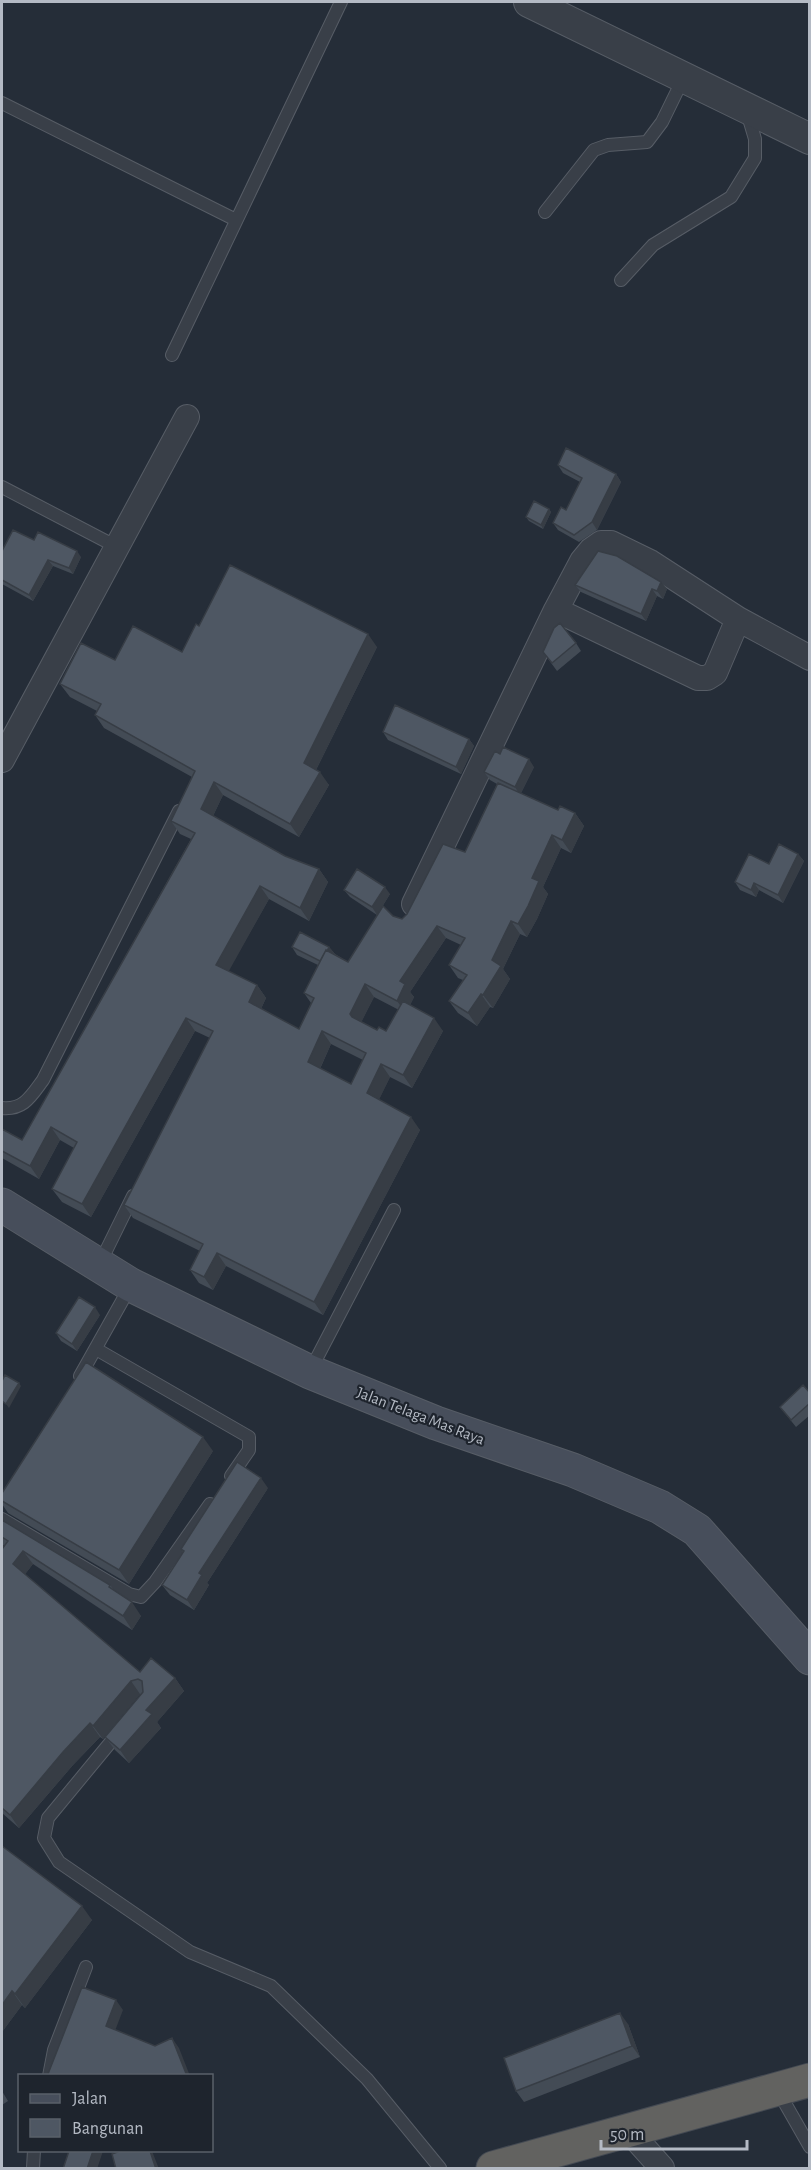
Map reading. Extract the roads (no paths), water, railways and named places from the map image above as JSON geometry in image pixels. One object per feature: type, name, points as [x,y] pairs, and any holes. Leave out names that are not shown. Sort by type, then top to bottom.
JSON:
[{"type":"highway","points":[[493,2169],[539,2162],[628,2130],[810,2080]]},
{"type":"main road","name":"Jalan Telaga Mas Raya","points":[[2,1205],[131,1286],[310,1372],[436,1423],[573,1470],[660,1507],[697,1530],[810,1658]]},
{"type":"street","points":[[530,2],[745,105],[810,139]]},
{"type":"street","points":[[2,760],[187,417]]},
{"type":"street","points":[[408,916],[556,610],[582,561],[601,543],[611,543],[650,562],[738,619],[810,658]]},
{"type":"street","points":[[556,610],[698,678],[707,678],[715,673],[738,619]]},
{"type":"street","points":[[628,2130],[662,2169]]},
{"type":"lane","points":[[171,355],[341,2]]},
{"type":"lane","points":[[545,212],[594,150],[608,145],[647,142],[662,122],[684,76]]},
{"type":"lane","points":[[2,104],[236,220]]},
{"type":"lane","points":[[621,280],[653,245],[731,197],[755,158],[755,139],[745,105]]},
{"type":"lane","points":[[2,487],[117,547]]},
{"type":"lane","points":[[2,1108],[12,1109],[26,1103],[43,1080],[187,797]]},
{"type":"lane","points":[[98,1267],[140,1183]]},
{"type":"lane","points":[[310,1372],[394,1210]]},
{"type":"lane","points":[[72,1387],[131,1286]]},
{"type":"lane","points":[[2,1519],[129,1594],[141,1597],[155,1582],[249,1450],[249,1437],[96,1349]]},
{"type":"lane","points":[[131,1718],[48,1818],[44,1838],[59,1862],[190,1952],[271,1986],[367,2079],[440,2169]]},
{"type":"lane","points":[[49,2074],[54,2050],[86,1967]]},
{"type":"lane","points":[[777,2088],[810,2147]]},
{"type":"lane","points":[[33,2169],[34,2152]]}]
